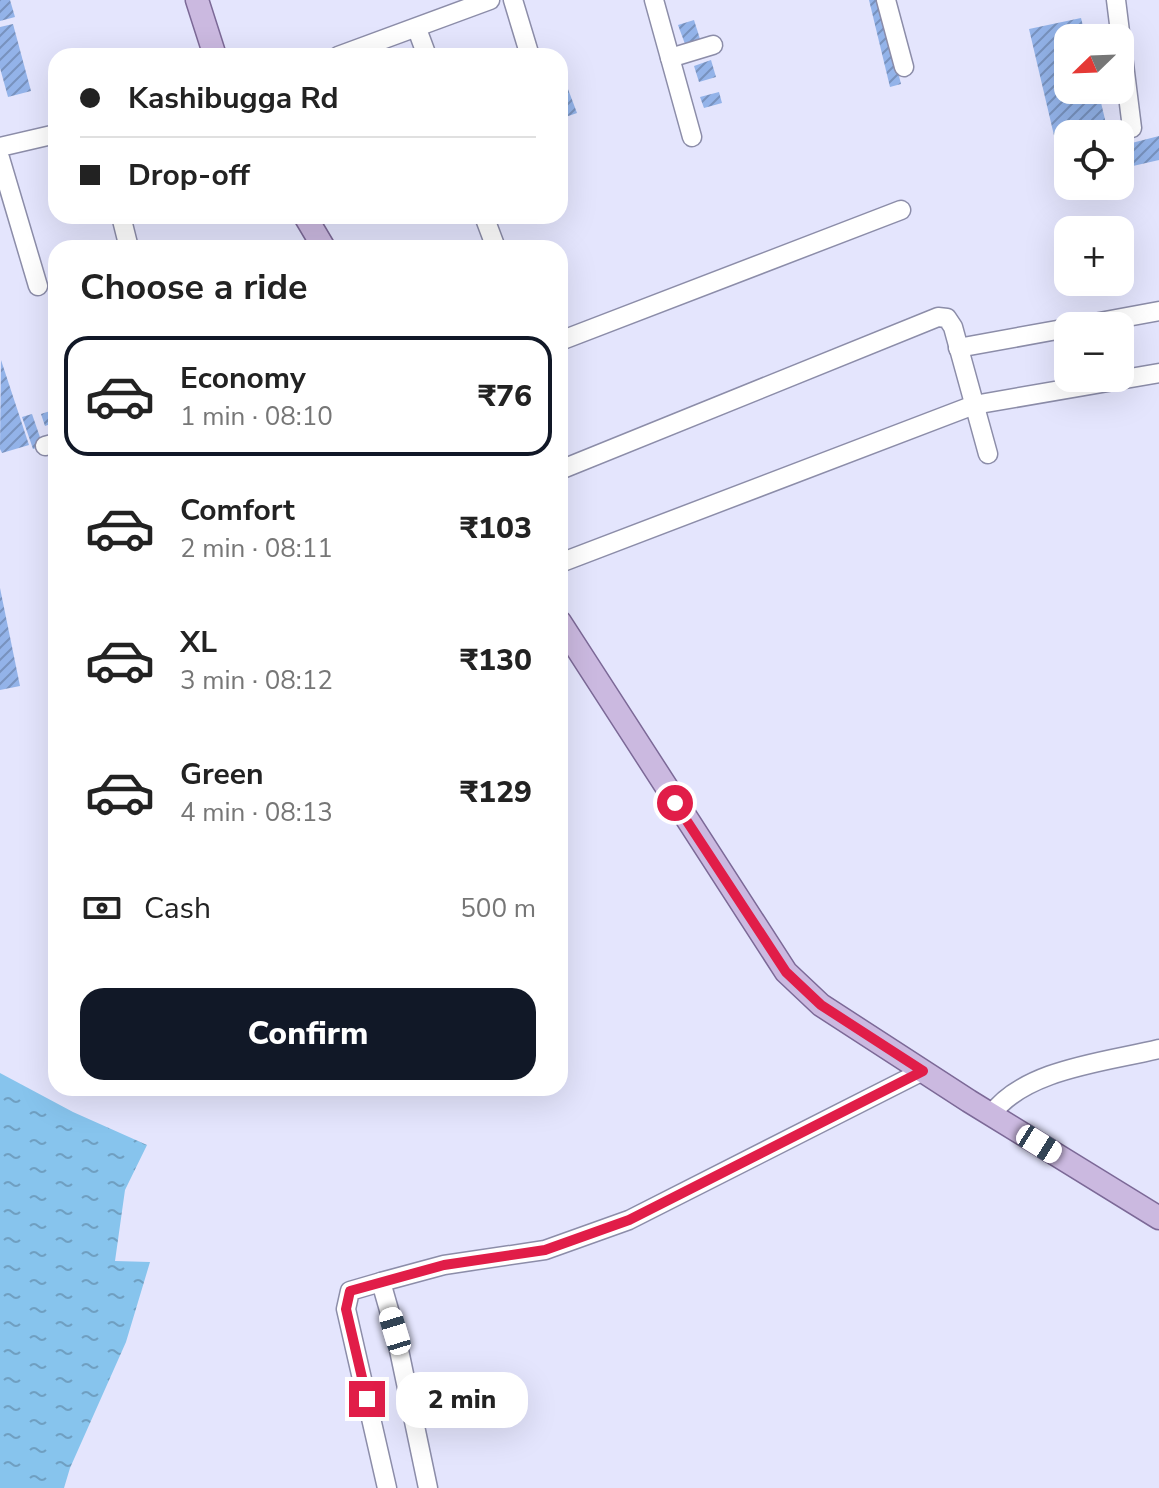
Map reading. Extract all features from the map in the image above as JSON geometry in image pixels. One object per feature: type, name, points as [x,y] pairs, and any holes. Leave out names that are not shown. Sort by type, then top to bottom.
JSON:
[{"type":"main road","points":[[197,0],[212,48]]},
{"type":"main road","points":[[568,634],[786,972],[821,1005],[991,1115],[1159,1218]]},
{"type":"street","points":[[361,48],[490,0]]},
{"type":"street","points":[[513,0],[528,48]]},
{"type":"street","points":[[654,0],[692,137]]},
{"type":"street","points":[[886,0],[904,67]]},
{"type":"street","points":[[1116,0],[1131,120]]},
{"type":"street","points":[[417,29],[424,48]]},
{"type":"street","points":[[670,58],[713,45]]},
{"type":"street","points":[[0,147],[48,136]]},
{"type":"street","points":[[0,158],[38,286]]},
{"type":"street","points":[[568,338],[901,210]]},
{"type":"street","points":[[1134,316],[1159,311]]},
{"type":"street","points":[[568,467],[938,317],[947,318],[953,327],[988,454]]},
{"type":"street","points":[[958,348],[1054,331]]},
{"type":"street","points":[[568,560],[974,405],[1159,373]]},
{"type":"street","points":[[991,1115],[1000,1102],[1019,1087],[1043,1077],[1159,1049]]},
{"type":"street","points":[[387,1488],[346,1309],[350,1291],[444,1265],[545,1250],[595,1234],[629,1220],[923,1071]]},
{"type":"street","points":[[381,1282],[395,1331],[428,1488]]},
{"type":"water","points":[[0,1073],[73,1112],[147,1145],[125,1190],[115,1261],[150,1262],[126,1342],[64,1488],[0,1488]]},
{"type":"building","points":[[0,0],[10,0],[15,17],[0,21]]},
{"type":"building","points":[[869,0],[880,0],[901,84],[890,87]]},
{"type":"building","points":[[1081,18],[1082,24],[1054,24],[1054,104],[1101,104],[1105,120],[1054,120],[1054,135],[1029,29]]},
{"type":"building","points":[[694,20],[700,39],[685,44],[678,25]]},
{"type":"building","points":[[13,24],[31,91],[8,97],[0,68],[0,27]]},
{"type":"building","points":[[711,60],[716,77],[699,82],[694,66]]},
{"type":"building","points":[[568,89],[577,113],[568,116]]},
{"type":"building","points":[[719,92],[722,103],[704,108],[700,97]]},
{"type":"building","points":[[1159,136],[1159,160],[1134,166],[1134,142]]},
{"type":"building","points":[[1,360],[29,445],[2,453],[0,449]]},
{"type":"building","points":[[48,412],[48,425],[45,426],[41,414]]},
{"type":"building","points":[[32,414],[43,446],[33,449],[22,417]]},
{"type":"building","points":[[0,588],[20,686],[0,690]]},
{"type":"route","points":[[367,1399],[346,1309],[350,1291],[444,1265],[545,1250],[595,1234],[629,1220],[923,1071],[821,1005],[786,972],[675,803]]}]
